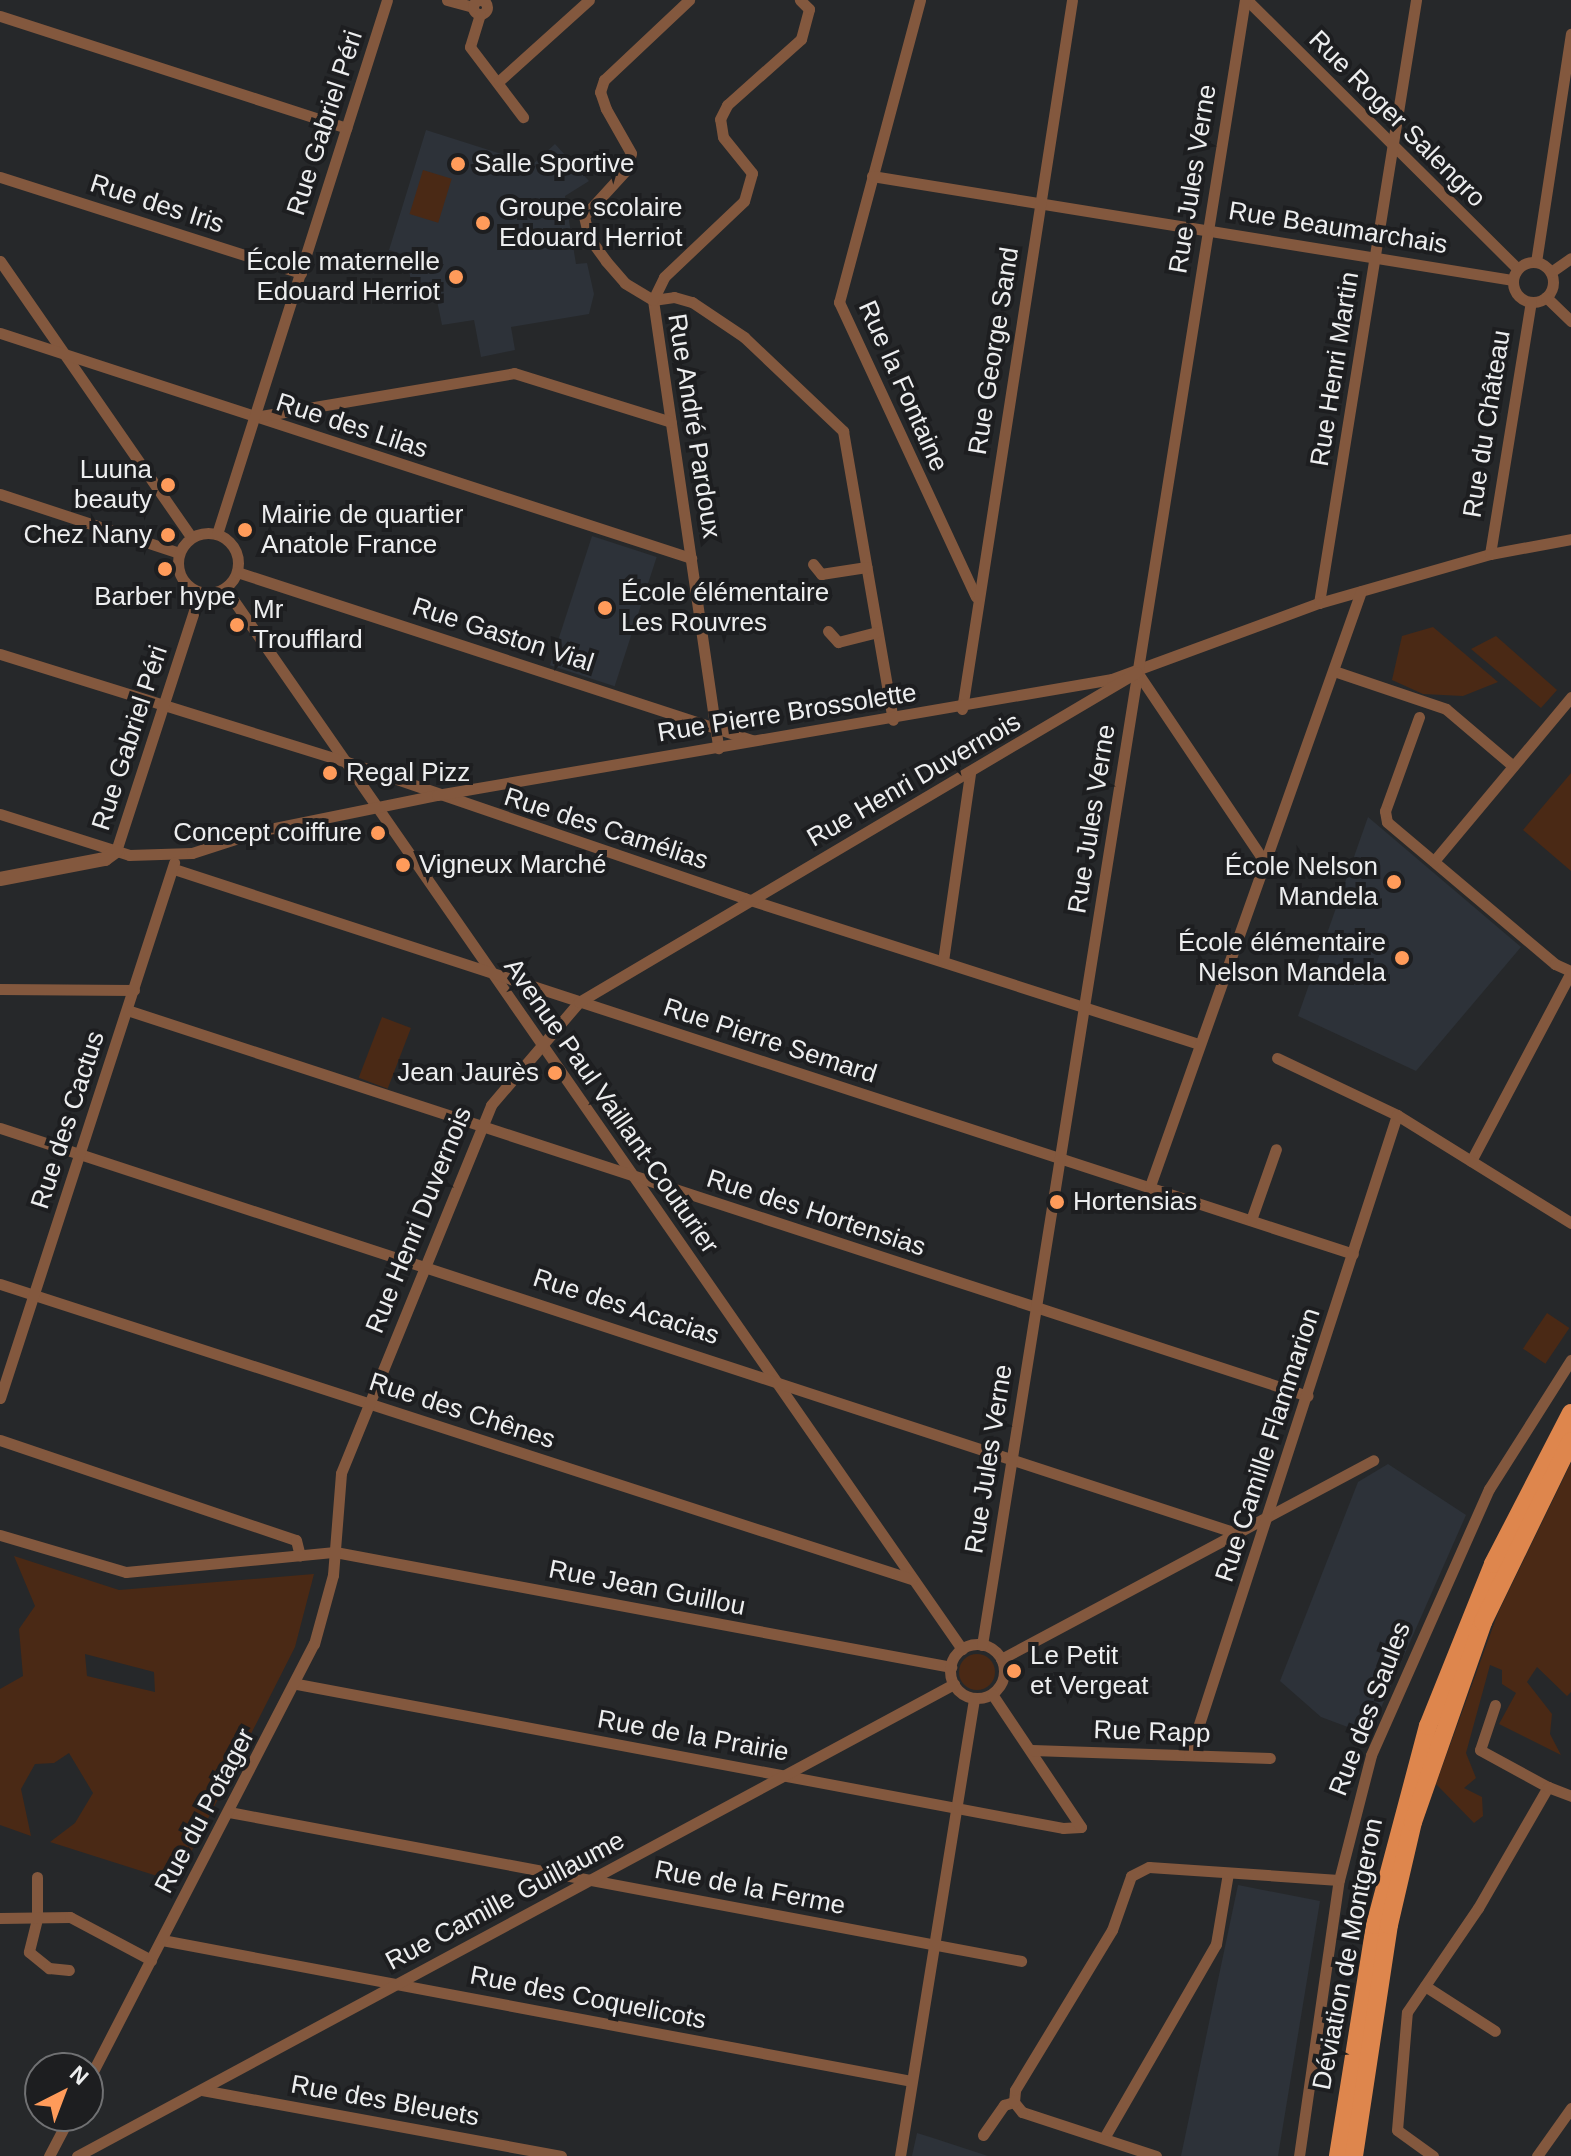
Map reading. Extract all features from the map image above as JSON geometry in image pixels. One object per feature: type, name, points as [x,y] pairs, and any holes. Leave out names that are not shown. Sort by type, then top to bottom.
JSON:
[{"type":"main road","name":"Déviation de Montgeron","points":[[1338,2156],[1375,1925],[1428,1726],[1493,1564],[1571,1413]]},
{"type":"main road","name":"Déviation de Montgeron","points":[[1354,2156],[1389,1925],[1413,1822],[1483,1622],[1571,1441]]},
{"type":"street","name":"Rue Gabriel Péri","points":[[217,534],[387,0]]},
{"type":"street","points":[[447,0],[481,6],[470,47],[499,81],[523,117]]},
{"type":"street","points":[[499,81],[589,0]]},
{"type":"street","points":[[689,0],[604,80],[600,92],[606,109],[620,125],[631,153],[628,168],[584,216],[589,238],[625,283],[653,300],[674,297],[692,302],[744,337],[843,431],[893,720]]},
{"type":"street","points":[[653,300],[664,277],[744,201],[752,173],[723,137],[720,119],[727,105],[801,39],[809,9],[800,0]]},
{"type":"street","name":"Rue la Fontaine","points":[[920,0],[842,289],[841,314],[977,597]]},
{"type":"street","name":"Rue George Sand","points":[[962,709],[1072,0]]},
{"type":"street","name":"Rue Roger Salengro","points":[[1246,0],[1393,145],[1515,274]]},
{"type":"street","name":"Rue Jules Verne","points":[[982,1645],[1246,0]]},
{"type":"street","name":"Rue Henri Martin","points":[[1319,603],[1416,0]]},
{"type":"street","points":[[0,16],[346,128]]},
{"type":"street","points":[[1536,262],[1571,34]]},
{"type":"street","name":"Rue Beaumarchais","points":[[872,176],[1375,256],[1515,274]]},
{"type":"street","name":"Rue des Iris","points":[[0,177],[301,273]]},
{"type":"street","points":[[1551,272],[1571,258]]},
{"type":"street","points":[[0,261],[191,537]]},
{"type":"street","points":[[1536,262],[1551,272],[1553,286],[1546,297],[1531,302],[1515,292],[1515,274],[1536,262]]},
{"type":"street","points":[[1546,297],[1571,321]]},
{"type":"street","name":"Rue André Pardoux","points":[[653,300],[718,748]]},
{"type":"street","name":"Rue du Château","points":[[1490,554],[1531,302]]},
{"type":"street","name":"Rue des Lilas","points":[[0,333],[691,558]]},
{"type":"street","points":[[254,418],[290,409],[514,373],[671,422]]},
{"type":"street","points":[[284,426],[290,409]]},
{"type":"street","points":[[0,494],[179,553]]},
{"type":"street","points":[[217,534],[236,553],[237,572],[225,588],[200,592],[183,581],[179,553],[191,537],[217,534]]},
{"type":"street","name":"Rue Pierre Brossolette","points":[[0,879],[105,859],[116,851],[174,855],[260,831],[437,795],[962,709],[1069,688],[1137,672],[1319,603],[1490,554],[1571,539]]},
{"type":"street","points":[[813,564],[821,574],[866,567]]},
{"type":"street","name":"Rue Gaston Vial","points":[[237,572],[756,741]]},
{"type":"street","name":"Avenue Paul Vaillant-Couturier","points":[[225,588],[962,1649]]},
{"type":"street","points":[[1150,1186],[1361,591]]},
{"type":"street","name":"Rue Gabriel Péri","points":[[116,851],[200,592]]},
{"type":"street","points":[[828,631],[838,642],[877,632]]},
{"type":"street","name":"Rue des Camélias","points":[[0,654],[347,762],[756,902],[1199,1044]]},
{"type":"street","points":[[1334,671],[1446,709],[1513,766]]},
{"type":"street","points":[[1137,672],[1264,861]]},
{"type":"street","name":"Rue Henri Duvernois","points":[[335,1552],[341,1473],[424,1264],[491,1105],[541,1042],[579,1002],[756,902],[1137,672]]},
{"type":"street","points":[[1069,688],[1079,695],[1077,709]]},
{"type":"street","points":[[1434,861],[1571,697]]},
{"type":"street","points":[[1419,717],[1385,811],[1387,822],[1555,964],[1571,972],[1471,1161]]},
{"type":"street","points":[[943,961],[970,773]]},
{"type":"street","points":[[472,790],[474,804],[502,817]]},
{"type":"street","points":[[0,814],[116,851]]},
{"type":"street","name":"Rue des Cactus","points":[[0,1398],[174,869],[174,855]]},
{"type":"street","name":"Rue Pierre Semard","points":[[174,869],[1353,1254]]},
{"type":"street","points":[[0,989],[134,990]]},
{"type":"street","name":"Rue des Hortensias","points":[[127,1010],[1308,1396]]},
{"type":"street","points":[[1277,1058],[1397,1115],[1571,1223]]},
{"type":"street","name":"Rue Camille Flammarion","points":[[1189,1755],[1389,1148],[1397,1115]]},
{"type":"street","name":"Rue des Acacias","points":[[0,1128],[424,1264],[1236,1533]]},
{"type":"street","points":[[1251,1220],[1276,1149]]},
{"type":"street","name":"Rue des Chênes","points":[[0,1284],[911,1579]]},
{"type":"street","name":"Rue des Saules","points":[[1299,2156],[1339,1880],[1371,1755],[1441,1587],[1489,1489],[1571,1360]]},
{"type":"street","points":[[0,1440],[296,1540],[300,1556]]},
{"type":"street","points":[[1001,1659],[1373,1460]]},
{"type":"street","name":"Rue Jean Guillou","points":[[0,1535],[126,1572],[335,1552],[951,1667]]},
{"type":"street","name":"Rue du Potager","points":[[103,2052],[297,1684],[324,1610],[335,1552]]},
{"type":"street","points":[[982,1645],[1001,1659],[1004,1674],[992,1694],[974,1698],[954,1684],[951,1667],[962,1649],[982,1645]]},
{"type":"street","name":"Rue de la Prairie","points":[[297,1684],[955,1808],[1081,1827],[1032,1750]]},
{"type":"street","name":"Rue Camille Guillaume","points":[[77,2156],[954,1684]]},
{"type":"street","points":[[992,1694],[1032,1750]]},
{"type":"street","points":[[900,2156],[974,1698]]},
{"type":"street","points":[[1495,1705],[1480,1750],[1571,1796]]},
{"type":"street","name":"Rue Rapp","points":[[1032,1750],[1270,1758]]},
{"type":"street","points":[[1433,2156],[1397,2130],[1405,2020],[1478,1908],[1548,1787]]},
{"type":"street","name":"Rue de la Ferme","points":[[229,1812],[1021,1961]]},
{"type":"street","points":[[1156,2156],[1022,2112],[1014,2102],[1015,2090],[1112,1930],[1131,1876],[1149,1867],[1339,1880]]},
{"type":"street","points":[[1104,2138],[1216,1944],[1228,1873]]},
{"type":"street","points":[[37,1877],[37,1919],[29,1952],[49,1968],[69,1970]]},
{"type":"street","points":[[0,1918],[82,1921],[151,1960]]},
{"type":"street","name":"Rue des Coquelicots","points":[[162,1940],[911,2081]]},
{"type":"street","points":[[1425,1986],[1495,2031]]},
{"type":"street","name":"Rue des Bleuets","points":[[201,2089],[561,2156]]},
{"type":"street","points":[[983,2135],[1004,2105],[1014,2102]]},
{"type":"street","points":[[1537,2156],[1571,2108]]},
{"type":"street","points":[[49,2156],[62,2132]]},
{"type":"shaded area","name":"Groupe scolaire Edouard Herriot","points":[[426,130],[533,164],[555,144],[589,181],[565,196],[576,264],[587,263],[594,294],[589,314],[511,327],[515,350],[481,357],[474,320],[442,325],[434,286],[413,288],[405,255],[389,250]]},
{"type":"shaded area","points":[[423,170],[452,179],[438,223],[410,214]]},
{"type":"shaded area","name":"École élémentaire Les Rouvres","points":[[592,536],[657,557],[615,686],[550,665]]},
{"type":"shaded area","points":[[1433,627],[1498,682],[1463,696],[1423,694],[1392,680],[1402,636]]},
{"type":"shaded area","points":[[1496,636],[1557,690],[1541,708],[1471,649]]},
{"type":"shaded area","points":[[1571,773],[1571,871],[1523,830]]},
{"type":"shaded area","name":"École Nelson Mandela","points":[[1368,817],[1521,947],[1416,1071],[1298,1016]]},
{"type":"shaded area","points":[[382,1017],[411,1028],[388,1089],[359,1078]]},
{"type":"shaded area","points":[[1547,1313],[1569,1328],[1545,1364],[1523,1349]]},
{"type":"shaded area","points":[[1571,1463],[1571,1692],[1567,1696],[1537,1667],[1527,1682],[1552,1714],[1550,1734],[1561,1755],[1499,1724],[1516,1693],[1502,1684],[1502,1670],[1490,1665],[1466,1753],[1476,1778],[1464,1788],[1482,1797],[1483,1816],[1474,1823],[1436,1784],[1498,1613]]},
{"type":"shaded area","points":[[1388,1464],[1466,1515],[1369,1735],[1321,1717],[1280,1681],[1358,1482]]},
{"type":"shaded area","points":[[14,1556],[119,1590],[314,1574],[295,1647],[176,1882],[50,1842],[75,1823],[93,1793],[69,1753],[54,1763],[35,1764],[21,1789],[31,1836],[0,1825],[0,1689],[23,1676],[19,1629],[35,1606]],"holes":[[[85,1654],[154,1672],[155,1692],[87,1676]]]},
{"type":"shaded area","points":[[977,1654],[989,1660],[995,1672],[989,1684],[977,1690],[965,1684],[959,1672],[965,1660]]},
{"type":"shaded area","points":[[1238,1885],[1320,1901],[1278,2156],[1181,2156]]},
{"type":"shaded area","points":[[917,2133],[930,2137],[988,2156],[912,2156]]},
{"type":"place","name":"Salle Sportive","points":[[458,164]]},
{"type":"place","name":"Groupe scolaire Edouard Herriot","points":[[483,223]]},
{"type":"place","name":"École maternelle Edouard Herriot","points":[[456,277]]},
{"type":"place","name":"Luuna beauty","points":[[168,485]]},
{"type":"place","name":"Mairie de quartier Anatole France","points":[[245,530]]},
{"type":"place","name":"Chez Nany","points":[[168,535]]},
{"type":"place","name":"Barber hype","points":[[165,569]]},
{"type":"place","name":"École élémentaire Les Rouvres","points":[[605,608]]},
{"type":"place","name":"Mr Troufflard","points":[[237,625]]},
{"type":"place","name":"Regal Pizz","points":[[330,773]]},
{"type":"place","name":"Concept coiffure","points":[[378,833]]},
{"type":"place","name":"Vigneux Marché","points":[[403,865]]},
{"type":"place","name":"École Nelson Mandela","points":[[1394,882]]},
{"type":"place","name":"École élémentaire Nelson Mandela","points":[[1402,958]]},
{"type":"place","name":"Jean Jaurès","points":[[555,1073]]},
{"type":"place","name":"Hortensias","points":[[1057,1202]]},
{"type":"place","name":"Le Petit et Vergeat","points":[[1014,1671]]}]
